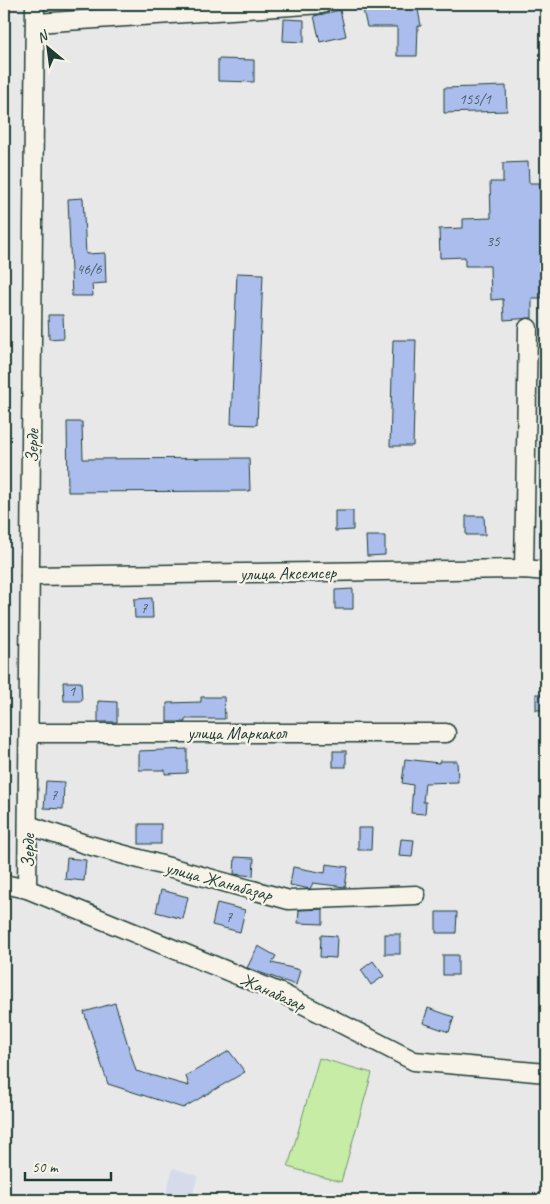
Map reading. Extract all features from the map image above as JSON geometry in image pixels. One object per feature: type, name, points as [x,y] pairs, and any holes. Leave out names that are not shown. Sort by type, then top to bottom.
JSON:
[{"type":"street","name":"Зерде","points":[[28,889],[35,4]]},
{"type":"street","points":[[36,23],[322,4]]},
{"type":"street","points":[[524,569],[528,328]]},
{"type":"street","name":"улица Аксемсер","points":[[30,576],[524,569],[546,571]]},
{"type":"street","name":"улица Маркакол","points":[[29,733],[446,733]]},
{"type":"street","name":"улица Жанабазар","points":[[28,825],[86,844],[289,900],[416,895]]},
{"type":"street","name":"Жанабазар","points":[[4,884],[28,889],[281,993],[414,1061],[546,1073]]},
{"type":"shaded area","points":[[173,1168],[198,1176],[191,1200],[164,1200]]},
{"type":"green space","points":[[319,1058],[372,1073],[341,1182],[288,1167]]},
{"type":"building","points":[[402,4],[417,4],[421,26],[418,26],[417,56],[397,56],[397,27],[367,27],[363,10]]},
{"type":"building","points":[[340,10],[346,36],[320,42],[314,16]]},
{"type":"building","points":[[284,19],[304,20],[304,42],[283,41]]},
{"type":"building","points":[[218,59],[254,60],[254,82],[218,81]]},
{"type":"building","points":[[506,86],[507,111],[444,113],[444,88]]},
{"type":"building","points":[[528,162],[529,183],[540,183],[541,221],[546,221],[546,261],[541,261],[542,298],[532,298],[532,318],[504,320],[503,299],[491,300],[490,266],[465,266],[465,257],[440,258],[439,229],[463,228],[463,219],[491,218],[490,182],[503,182],[503,163]]},
{"type":"building","points":[[83,198],[86,254],[105,253],[106,283],[92,284],[93,296],[72,296],[68,199]]},
{"type":"building","points":[[237,273],[263,274],[257,425],[231,424]]},
{"type":"building","points":[[48,315],[63,315],[64,338],[49,339]]},
{"type":"building","points":[[393,340],[416,340],[413,446],[390,446]]},
{"type":"building","points":[[67,422],[82,422],[83,459],[249,458],[250,491],[68,492]]},
{"type":"building","points":[[335,511],[353,511],[353,530],[335,531]]},
{"type":"building","points":[[466,516],[484,516],[485,535],[466,535]]},
{"type":"building","points":[[366,536],[385,536],[385,555],[367,556]]},
{"type":"building","points":[[353,589],[353,609],[335,609],[335,590]]},
{"type":"building","points":[[152,598],[153,618],[135,618],[134,599]]},
{"type":"building","points":[[63,682],[81,682],[82,701],[64,701]]},
{"type":"building","points":[[536,694],[546,694],[546,710],[536,710]]},
{"type":"building","points":[[201,697],[224,697],[225,719],[185,719],[185,722],[167,722],[167,703],[201,702]]},
{"type":"building","points":[[98,701],[117,702],[117,722],[98,722]]},
{"type":"building","points":[[187,749],[187,773],[165,774],[165,770],[139,770],[139,751]]},
{"type":"building","points":[[333,751],[346,751],[346,767],[333,767]]},
{"type":"building","points":[[405,759],[439,763],[439,761],[457,761],[458,782],[425,783],[423,802],[426,802],[425,814],[411,813],[413,785],[402,783]]},
{"type":"building","points":[[46,781],[64,782],[63,809],[44,808]]},
{"type":"building","points":[[139,824],[161,824],[161,844],[139,844]]},
{"type":"building","points":[[358,828],[372,828],[371,850],[358,850]]},
{"type":"building","points":[[401,839],[414,840],[412,857],[399,856]]},
{"type":"building","points":[[235,857],[254,858],[253,876],[234,874]]},
{"type":"building","points":[[67,858],[86,860],[84,881],[65,879]]},
{"type":"building","points":[[326,864],[348,867],[345,887],[313,883],[310,889],[290,885],[293,867],[325,873]]},
{"type":"building","points":[[161,890],[188,897],[183,919],[156,912]]},
{"type":"building","points":[[217,903],[245,910],[240,932],[212,925]]},
{"type":"building","points":[[323,909],[323,924],[298,923],[299,910]]},
{"type":"building","points":[[436,912],[457,912],[456,933],[436,933]]},
{"type":"building","points":[[385,934],[400,934],[400,954],[385,954]]},
{"type":"building","points":[[321,935],[337,936],[336,958],[320,957]]},
{"type":"building","points":[[258,946],[276,956],[272,963],[300,970],[296,985],[247,968]]},
{"type":"building","points":[[443,955],[458,955],[458,975],[443,975]]},
{"type":"building","points":[[373,961],[384,976],[371,985],[361,970]]},
{"type":"building","points":[[115,1003],[136,1071],[189,1086],[186,1076],[229,1051],[245,1072],[183,1108],[108,1084],[84,1012]]},
{"type":"building","points":[[428,1008],[454,1017],[449,1032],[423,1023]]}]
